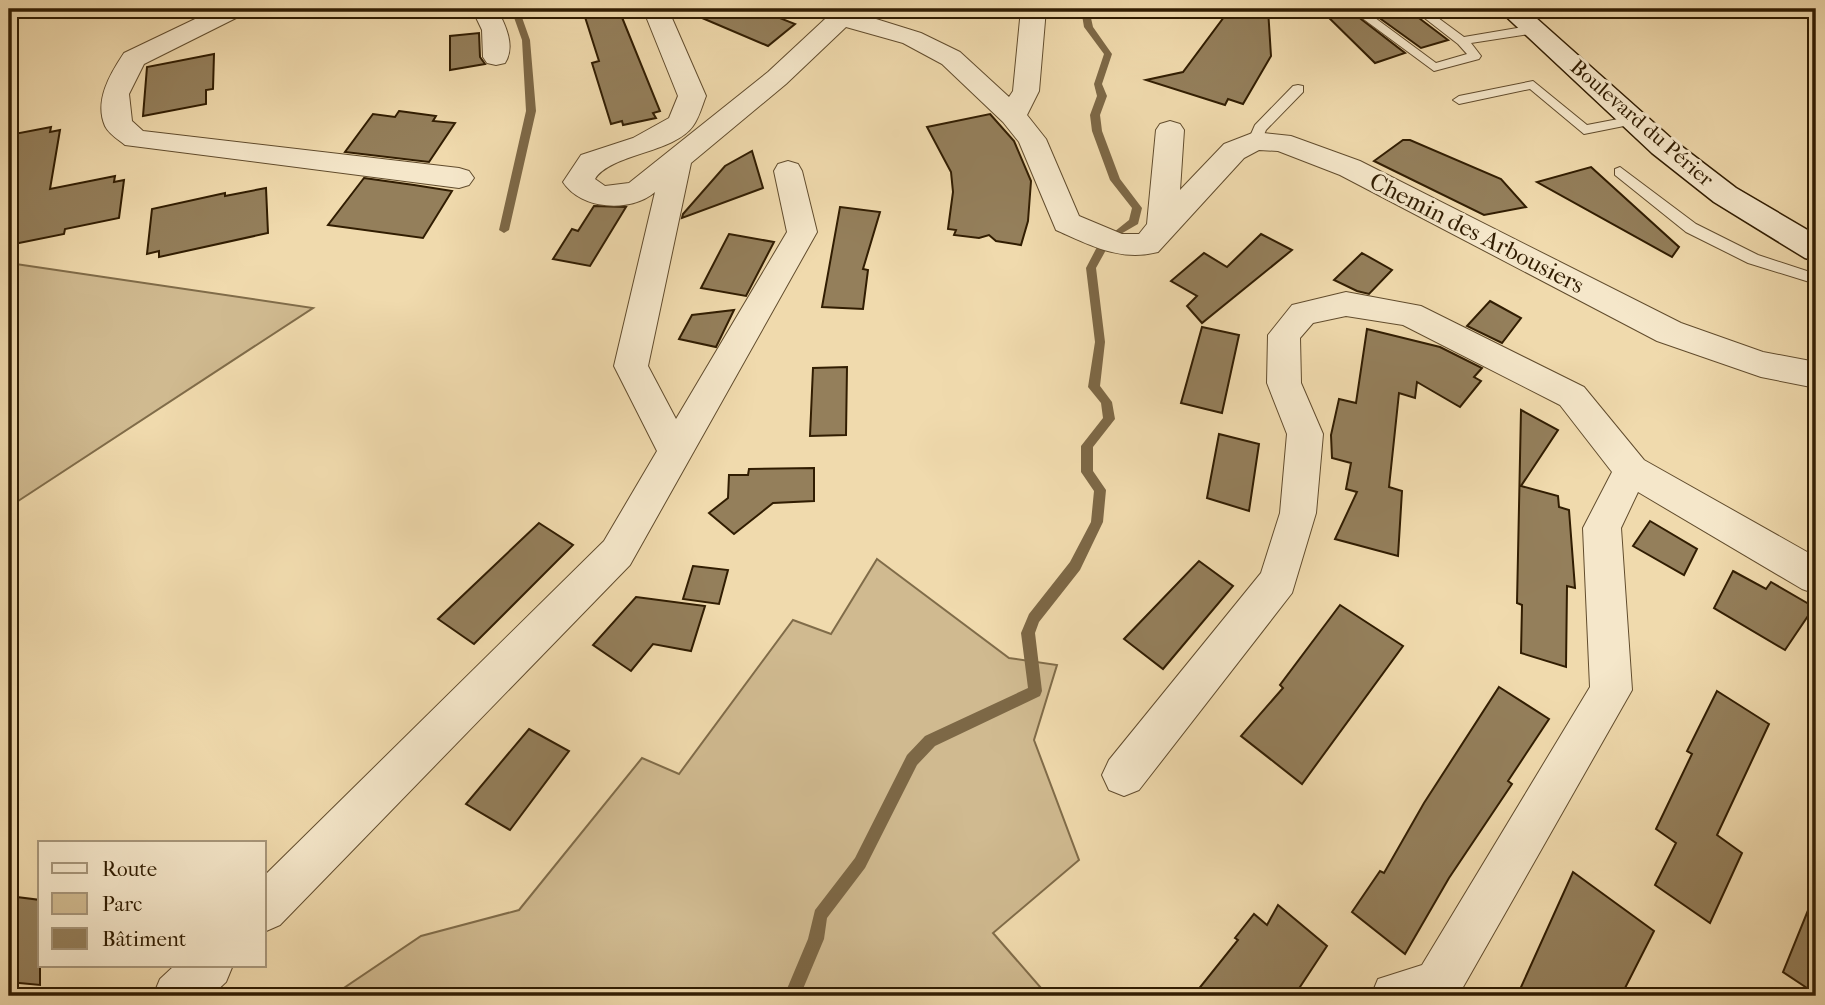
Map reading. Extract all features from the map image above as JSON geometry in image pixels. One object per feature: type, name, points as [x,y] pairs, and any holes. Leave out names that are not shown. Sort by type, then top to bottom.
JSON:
[{"type":"street","points":[[230,9],[229,12],[133,59],[115,94],[118,124],[135,139],[460,178]]},
{"type":"street","points":[[484,9],[495,30],[496,57]]},
{"type":"street","points":[[656,9],[692,96],[681,123],[643,144],[591,162],[578,182],[600,196],[637,192],[677,161],[777,78],[831,13],[912,38],[951,58],[1013,116],[1032,139],[1067,223],[1119,245],[1147,244],[1234,151],[1255,141]]},
{"type":"street","points":[[1013,116],[1026,91],[1034,9]]},
{"type":"street","name":"Boulevard du Périer","points":[[1511,9],[1662,146],[1725,195],[1816,250]]},
{"type":"street","points":[[1163,226],[1170,130]]},
{"type":"street","name":"Chemin des Arbousiers","points":[[1255,141],[1281,142],[1350,168],[1669,332],[1761,364],[1816,375]]},
{"type":"street","points":[[676,454],[631,366],[677,161]]},
{"type":"street","points":[[266,907],[617,554],[802,232],[788,171]]},
{"type":"street","points":[[1124,775],[1278,581],[1298,513],[1305,434],[1284,383],[1284,335],[1303,313],[1346,304],[1410,314],[1572,396],[1631,470],[1816,577]]},
{"type":"street","points":[[1395,996],[1437,986],[1611,690],[1602,528],[1631,470]]},
{"type":"street","points":[[177,996],[207,967]]},
{"type":"lane","points":[[1356,9],[1434,68],[1475,56],[1462,41],[1419,9]]},
{"type":"lane","points":[[1462,41],[1535,29]]},
{"type":"lane","points":[[1458,100],[1533,85],[1584,131],[1634,120]]},
{"type":"lane","points":[[1255,141],[1260,128],[1298,89]]},
{"type":"lane","points":[[1620,172],[1691,228],[1753,260],[1816,279]]},
{"type":"green space","points":[[9,263],[313,308],[9,507]]},
{"type":"green space","points":[[877,559],[1009,658],[1057,665],[1034,740],[1079,860],[993,933],[1048,996],[332,996],[421,936],[519,910],[642,758],[679,774],[793,620],[831,634]]},
{"type":"building","points":[[681,9],[757,9],[795,24],[768,46]]},
{"type":"building","points":[[1230,9],[1268,9],[1271,56],[1243,104],[1228,99],[1225,105],[1146,80],[1183,72]]},
{"type":"building","points":[[1320,9],[1348,9],[1405,53],[1375,63]]},
{"type":"building","points":[[1367,9],[1407,9],[1448,40],[1421,48]]},
{"type":"building","points":[[619,10],[660,111],[653,113],[656,118],[623,125],[622,121],[611,124],[592,63],[599,61],[585,17]]},
{"type":"building","points":[[479,33],[480,57],[485,64],[450,70],[450,36]]},
{"type":"building","points":[[214,54],[213,89],[206,90],[206,104],[143,116],[147,67]]},
{"type":"building","points":[[399,111],[436,116],[433,121],[455,123],[429,162],[345,152],[373,114],[395,117]]},
{"type":"building","points":[[990,114],[1014,141],[1031,181],[1028,221],[1021,245],[996,241],[989,235],[979,238],[954,235],[956,230],[948,229],[953,192],[951,172],[927,127]]},
{"type":"building","points":[[51,127],[50,132],[60,130],[50,189],[115,176],[114,182],[124,180],[119,218],[65,229],[64,234],[9,245],[9,135]]},
{"type":"building","points":[[1403,140],[1410,140],[1501,179],[1526,207],[1484,215],[1374,161]]},
{"type":"building","points":[[752,151],[763,188],[682,218],[725,166]]},
{"type":"building","points":[[1591,167],[1679,247],[1672,257],[1537,182]]},
{"type":"building","points":[[364,178],[452,191],[423,238],[328,225]]},
{"type":"building","points":[[266,188],[268,233],[159,257],[159,251],[147,254],[152,209],[225,193],[225,196]]},
{"type":"building","points":[[594,206],[626,207],[590,266],[553,259],[572,229],[578,231]]},
{"type":"building","points":[[840,207],[880,212],[863,269],[868,270],[863,309],[822,307]]},
{"type":"building","points":[[729,234],[774,242],[746,296],[701,288]]},
{"type":"building","points":[[1261,234],[1292,250],[1202,323],[1187,306],[1197,296],[1171,281],[1204,253],[1227,267]]},
{"type":"building","points":[[1362,253],[1392,270],[1369,294],[1334,280]]},
{"type":"building","points":[[1490,301],[1521,318],[1502,343],[1467,326]]},
{"type":"building","points":[[734,310],[716,347],[679,339],[692,315]]},
{"type":"building","points":[[1202,327],[1239,335],[1222,413],[1181,403]]},
{"type":"building","points":[[1367,329],[1440,347],[1482,368],[1474,377],[1481,381],[1460,407],[1417,382],[1415,398],[1399,393],[1389,487],[1402,491],[1398,556],[1335,539],[1357,492],[1346,489],[1351,463],[1332,458],[1331,435],[1339,399],[1356,403]]},
{"type":"building","points":[[847,367],[846,435],[810,436],[813,368]]},
{"type":"building","points":[[1521,410],[1558,430],[1521,486],[1558,496],[1559,507],[1569,510],[1575,588],[1567,586],[1566,667],[1521,653],[1522,605],[1517,603]]},
{"type":"building","points":[[1219,434],[1259,444],[1249,511],[1207,498]]},
{"type":"building","points":[[814,468],[814,501],[773,503],[734,534],[709,513],[728,498],[729,475],[748,475],[749,469]]},
{"type":"building","points":[[1650,521],[1697,549],[1684,575],[1633,546]]},
{"type":"building","points":[[539,523],[573,545],[474,644],[438,619]]},
{"type":"building","points":[[1199,561],[1233,586],[1163,669],[1124,639]]},
{"type":"building","points":[[693,566],[728,570],[719,604],[683,599]]},
{"type":"building","points":[[1733,571],[1766,589],[1771,582],[1814,607],[1785,650],[1714,608]]},
{"type":"building","points":[[636,597],[705,606],[691,651],[653,644],[631,671],[593,645]]},
{"type":"building","points":[[1340,605],[1403,646],[1302,784],[1241,736],[1283,688],[1280,685]]},
{"type":"building","points":[[1499,687],[1549,719],[1508,781],[1512,784],[1449,878],[1405,954],[1352,912],[1380,871],[1384,873],[1424,803]]},
{"type":"building","points":[[1717,691],[1769,724],[1717,835],[1742,853],[1710,923],[1655,885],[1676,843],[1656,829],[1692,754],[1687,751]]},
{"type":"building","points":[[529,729],[569,751],[510,830],[466,804]]},
{"type":"building","points":[[1573,872],[1654,931],[1621,996],[1517,996]]},
{"type":"building","points":[[1816,893],[1816,994],[1783,972]]},
{"type":"building","points":[[9,896],[38,900],[40,985],[9,982]]},
{"type":"building","points":[[1278,905],[1327,946],[1294,996],[1193,996],[1238,940],[1235,938],[1254,914],[1267,925]]},
{"type":"waterway","points":[[504,230],[531,111],[526,40],[515,9]]},
{"type":"waterway","points":[[1085,9],[1088,27],[1108,54],[1098,84],[1102,96],[1095,115],[1097,131],[1115,180],[1137,208],[1134,222],[1119,232]]},
{"type":"waterway","points":[[792,996],[816,939],[820,915],[860,863],[912,760],[930,741],[1035,691],[1028,633],[1034,618],[1075,566],[1097,522],[1100,490],[1087,472],[1087,446],[1109,419],[1106,402],[1094,387],[1100,342],[1091,268],[1101,250]]}]
